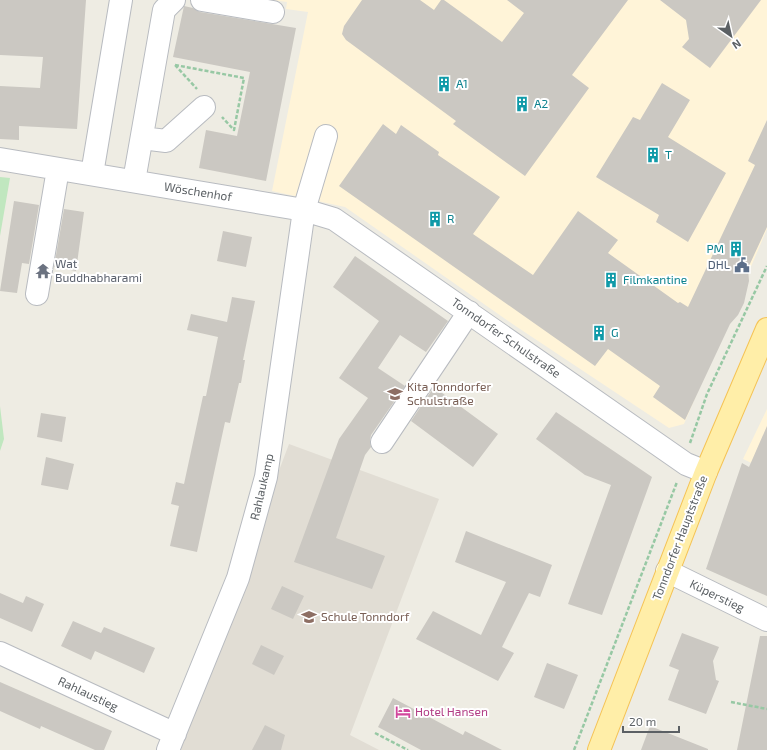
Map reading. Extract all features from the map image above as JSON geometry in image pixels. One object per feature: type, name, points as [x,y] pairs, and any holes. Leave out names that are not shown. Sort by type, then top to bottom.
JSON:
[{"type":"main road","name":"Tonndorfer Hauptstraße","points":[[598,750],[706,472],[767,329]]},
{"type":"street","points":[[92,174],[121,0]]},
{"type":"street","points":[[134,182],[164,10],[174,0]]},
{"type":"street","points":[[202,0],[273,12]]},
{"type":"street","points":[[142,138],[166,141],[204,107]]},
{"type":"street","name":"Rahlaukamp","points":[[172,742],[238,578],[266,477],[304,210],[326,136]]},
{"type":"street","name":"Wöschenhof","points":[[0,159],[304,210]]},
{"type":"street","points":[[37,294],[58,169]]},
{"type":"street","name":"Tonndorfer Schulstraße","points":[[304,210],[334,219],[684,462],[706,472]]},
{"type":"street","points":[[382,442],[469,312]]},
{"type":"street","name":"Küperstieg","points":[[667,571],[767,620]]},
{"type":"street","name":"Rahlaustieg","points":[[0,653],[172,742]]},
{"type":"path","points":[[574,750],[684,462],[707,394],[767,266]]},
{"type":"path","points":[[731,702],[767,709]]},
{"type":"path","points":[[376,733],[408,750]]},
{"type":"shaded area","points":[[272,0],[767,0],[767,229],[684,424],[669,428],[514,325],[345,207],[272,191],[308,12],[286,9],[287,2]]},
{"type":"shaded area","points":[[767,409],[767,470],[743,459]]},
{"type":"shaded area","name":"Schule Tonndorf","points":[[289,444],[439,499],[350,735],[379,750],[174,750]]},
{"type":"green space","points":[[0,177],[10,178],[0,236]]},
{"type":"green space","points":[[0,406],[4,439],[0,451]]},
{"type":"building","points":[[0,0],[86,0],[77,129],[19,126],[19,140],[0,139],[0,86],[40,88],[43,57],[0,55]]},
{"type":"building","points":[[362,0],[420,0],[434,10],[441,0],[444,0],[502,42],[524,13],[507,0],[628,0],[572,75],[589,88],[525,176],[453,124],[456,121],[346,40],[342,34],[344,26]]},
{"type":"building","points":[[660,0],[761,0],[710,68],[682,47],[689,39],[686,20]]},
{"type":"building","points":[[184,6],[193,8],[200,12],[296,28],[266,181],[199,168],[206,130],[237,136],[250,72],[173,57]]},
{"type":"building","name":"T","points":[[662,83],[690,100],[668,137],[726,173],[688,242],[656,222],[659,215],[596,177],[633,117],[640,120]]},
{"type":"building","points":[[767,120],[767,227],[748,268],[749,281],[744,303],[738,315],[730,324],[685,420],[653,397],[660,386],[608,349],[595,366],[339,186],[383,124],[396,134],[401,125],[439,152],[438,155],[500,197],[473,234],[533,275],[578,211],[618,240],[608,253],[678,303],[680,302],[688,307],[755,165],[748,161]]},
{"type":"building","points":[[14,201],[39,205],[29,264],[22,263],[17,293],[0,291]]},
{"type":"building","points":[[64,209],[84,212],[76,271],[54,267]]},
{"type":"building","points":[[223,231],[252,237],[246,267],[217,261]]},
{"type":"building","points":[[355,256],[448,321],[426,352],[400,335],[378,368],[405,386],[371,435],[371,447],[365,455],[336,538],[385,556],[372,589],[294,562],[339,439],[368,398],[339,378],[379,321],[333,287]]},
{"type":"building","points":[[232,297],[255,301],[243,360],[245,360],[241,383],[239,383],[230,423],[225,422],[197,552],[170,546],[179,506],[171,504],[176,482],[184,484],[203,396],[206,396],[218,337],[187,330],[191,314],[227,322]]},
{"type":"building","points":[[434,387],[498,434],[473,467],[411,421]]},
{"type":"building","points":[[556,412],[652,477],[602,615],[568,604],[611,485],[585,475],[536,439]]},
{"type":"building","points":[[41,413],[66,417],[62,442],[37,437]]},
{"type":"building","points":[[767,426],[767,596],[706,569],[742,463],[749,467]]},
{"type":"building","points":[[46,457],[74,464],[68,490],[41,485]]},
{"type":"building","points":[[466,531],[552,565],[540,597],[529,593],[502,647],[514,653],[498,681],[416,639],[433,611],[481,635],[506,582],[455,562]]},
{"type":"building","points":[[282,586],[304,596],[293,619],[271,609]]},
{"type":"building","points":[[0,593],[23,603],[26,596],[44,604],[32,632],[0,618]]},
{"type":"building","points":[[73,621],[101,633],[104,627],[155,648],[144,673],[95,651],[91,660],[61,646]]},
{"type":"building","points":[[682,633],[719,647],[713,661],[716,680],[719,681],[706,714],[668,700],[679,670],[669,666]]},
{"type":"building","points":[[760,636],[767,636],[767,750],[737,750]]},
{"type":"building","points":[[261,645],[284,656],[274,675],[252,664]]},
{"type":"building","points":[[547,663],[578,675],[564,709],[534,697]]},
{"type":"building","points":[[0,682],[112,731],[104,750],[95,750],[41,726],[40,729],[0,711]]},
{"type":"building","name":"Hotel Hansen","points":[[393,698],[463,735],[465,731],[502,750],[421,750],[378,727]]},
{"type":"building","points":[[265,725],[285,735],[281,750],[252,750]]},
{"type":"building","points":[[650,726],[708,749],[708,750],[641,750]]},
{"type":"place","name":"A1","points":[[444,84]]},
{"type":"place","name":"A2","points":[[522,104]]},
{"type":"place","name":"T","points":[[653,155]]},
{"type":"place","name":"R","points":[[435,219]]},
{"type":"place","name":"PM","points":[[736,249]]},
{"type":"place","name":"DHL","points":[[742,265]]},
{"type":"place","name":"Wat Buddhabharami","points":[[43,271]]},
{"type":"place","name":"Filmkantine","points":[[611,280]]},
{"type":"place","name":"G","points":[[599,333]]},
{"type":"place","name":"Kita Tonndorfer Schulstraße","points":[[395,394]]},
{"type":"place","name":"Schule Tonndorf","points":[[309,617]]},
{"type":"place","name":"Hotel Hansen","points":[[403,712]]}]
